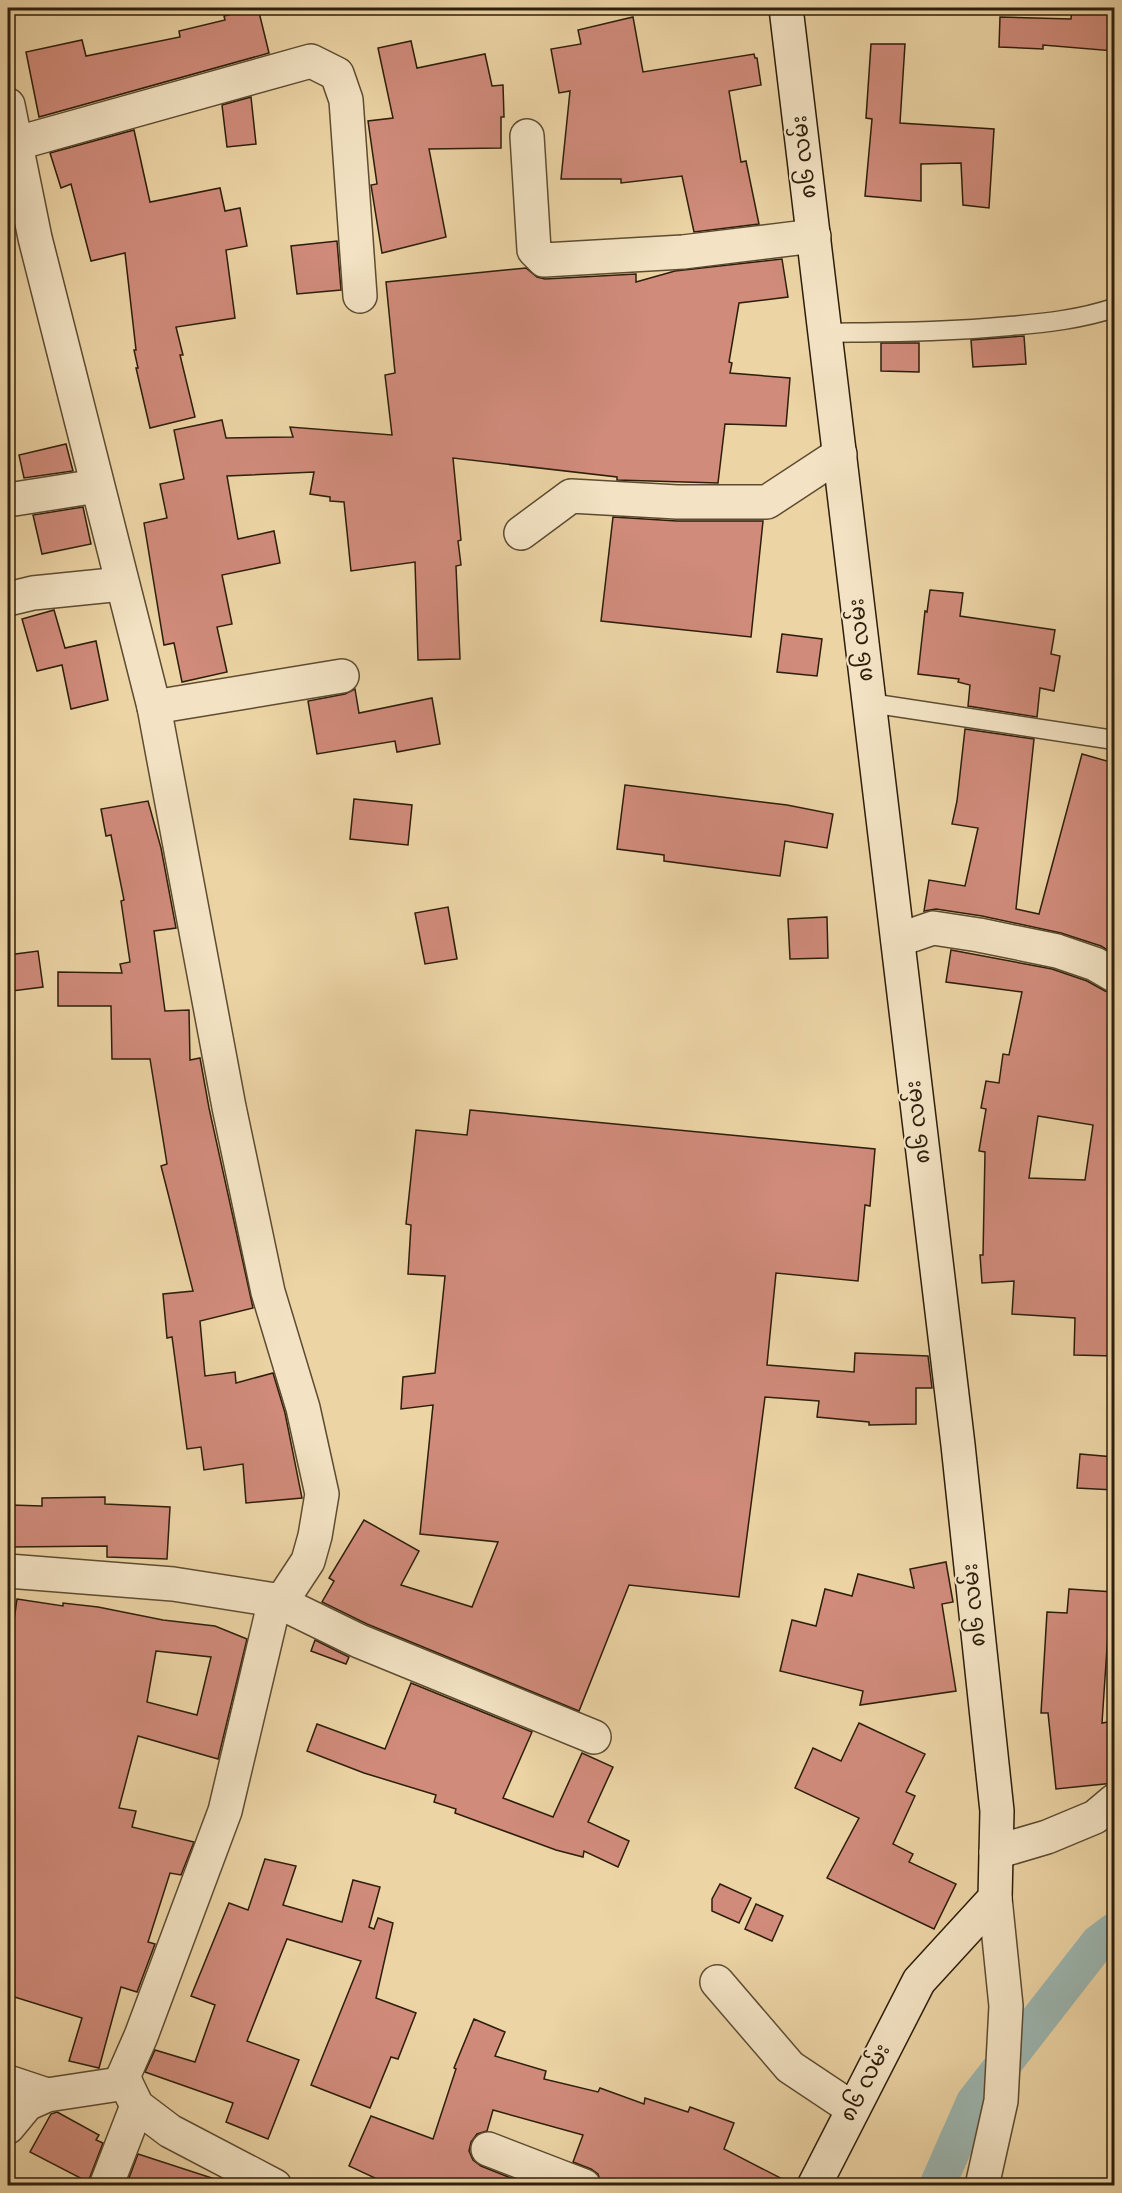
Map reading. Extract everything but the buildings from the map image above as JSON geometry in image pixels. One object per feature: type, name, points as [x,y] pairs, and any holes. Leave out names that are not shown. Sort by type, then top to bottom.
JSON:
[{"type":"street","name":"၈၆ လမ်း","points":[[786,8],[960,1468],[997,1811],[995,1898],[919,1981],[814,2186]]},
{"type":"street","points":[[275,1600],[285,1596],[308,1561],[322,1494],[303,1408],[268,1292],[261,1260],[229,1107],[154,707],[97,486],[18,204],[10,126],[311,61],[337,74],[346,100],[360,296]]},
{"type":"street","points":[[527,136],[534,250],[544,260],[683,252],[814,236]]},
{"type":"street","points":[[521,533],[571,496],[677,502],[767,502],[840,454]]},
{"type":"street","points":[[8,500],[97,486]]},
{"type":"street","points":[[8,599],[33,593],[122,584]]},
{"type":"street","points":[[154,707],[342,676]]},
{"type":"street","points":[[898,940],[933,928],[979,935],[1058,951],[1095,964],[1114,975]]},
{"type":"street","points":[[8,1571],[173,1584],[275,1600],[359,1641],[594,1737]]},
{"type":"street","points":[[275,1600],[225,1811],[141,2036],[123,2077],[132,2094],[170,2131],[275,2186]]},
{"type":"street","points":[[996,1852],[1047,1837],[1095,1817],[1114,1801]]},
{"type":"street","points":[[982,2186],[1001,2102],[1006,2006],[995,1898]]},
{"type":"street","points":[[717,1982],[790,2067],[853,2109]]},
{"type":"street","points":[[8,2082],[47,2095],[132,2094]]},
{"type":"street","points":[[106,2186],[132,2094]]},
{"type":"street","points":[[8,2127],[27,2104],[47,2095]]},
{"type":"street","points":[[488,2148],[584,2186]]},
{"type":"lane","points":[[826,333],[940,332],[989,328],[1046,323],[1094,315],[1114,308]]},
{"type":"lane","points":[[870,703],[1114,740]]},
{"type":"waterway","points":[[937,2186],[974,2102],[1098,1943],[1114,1931]]}]
